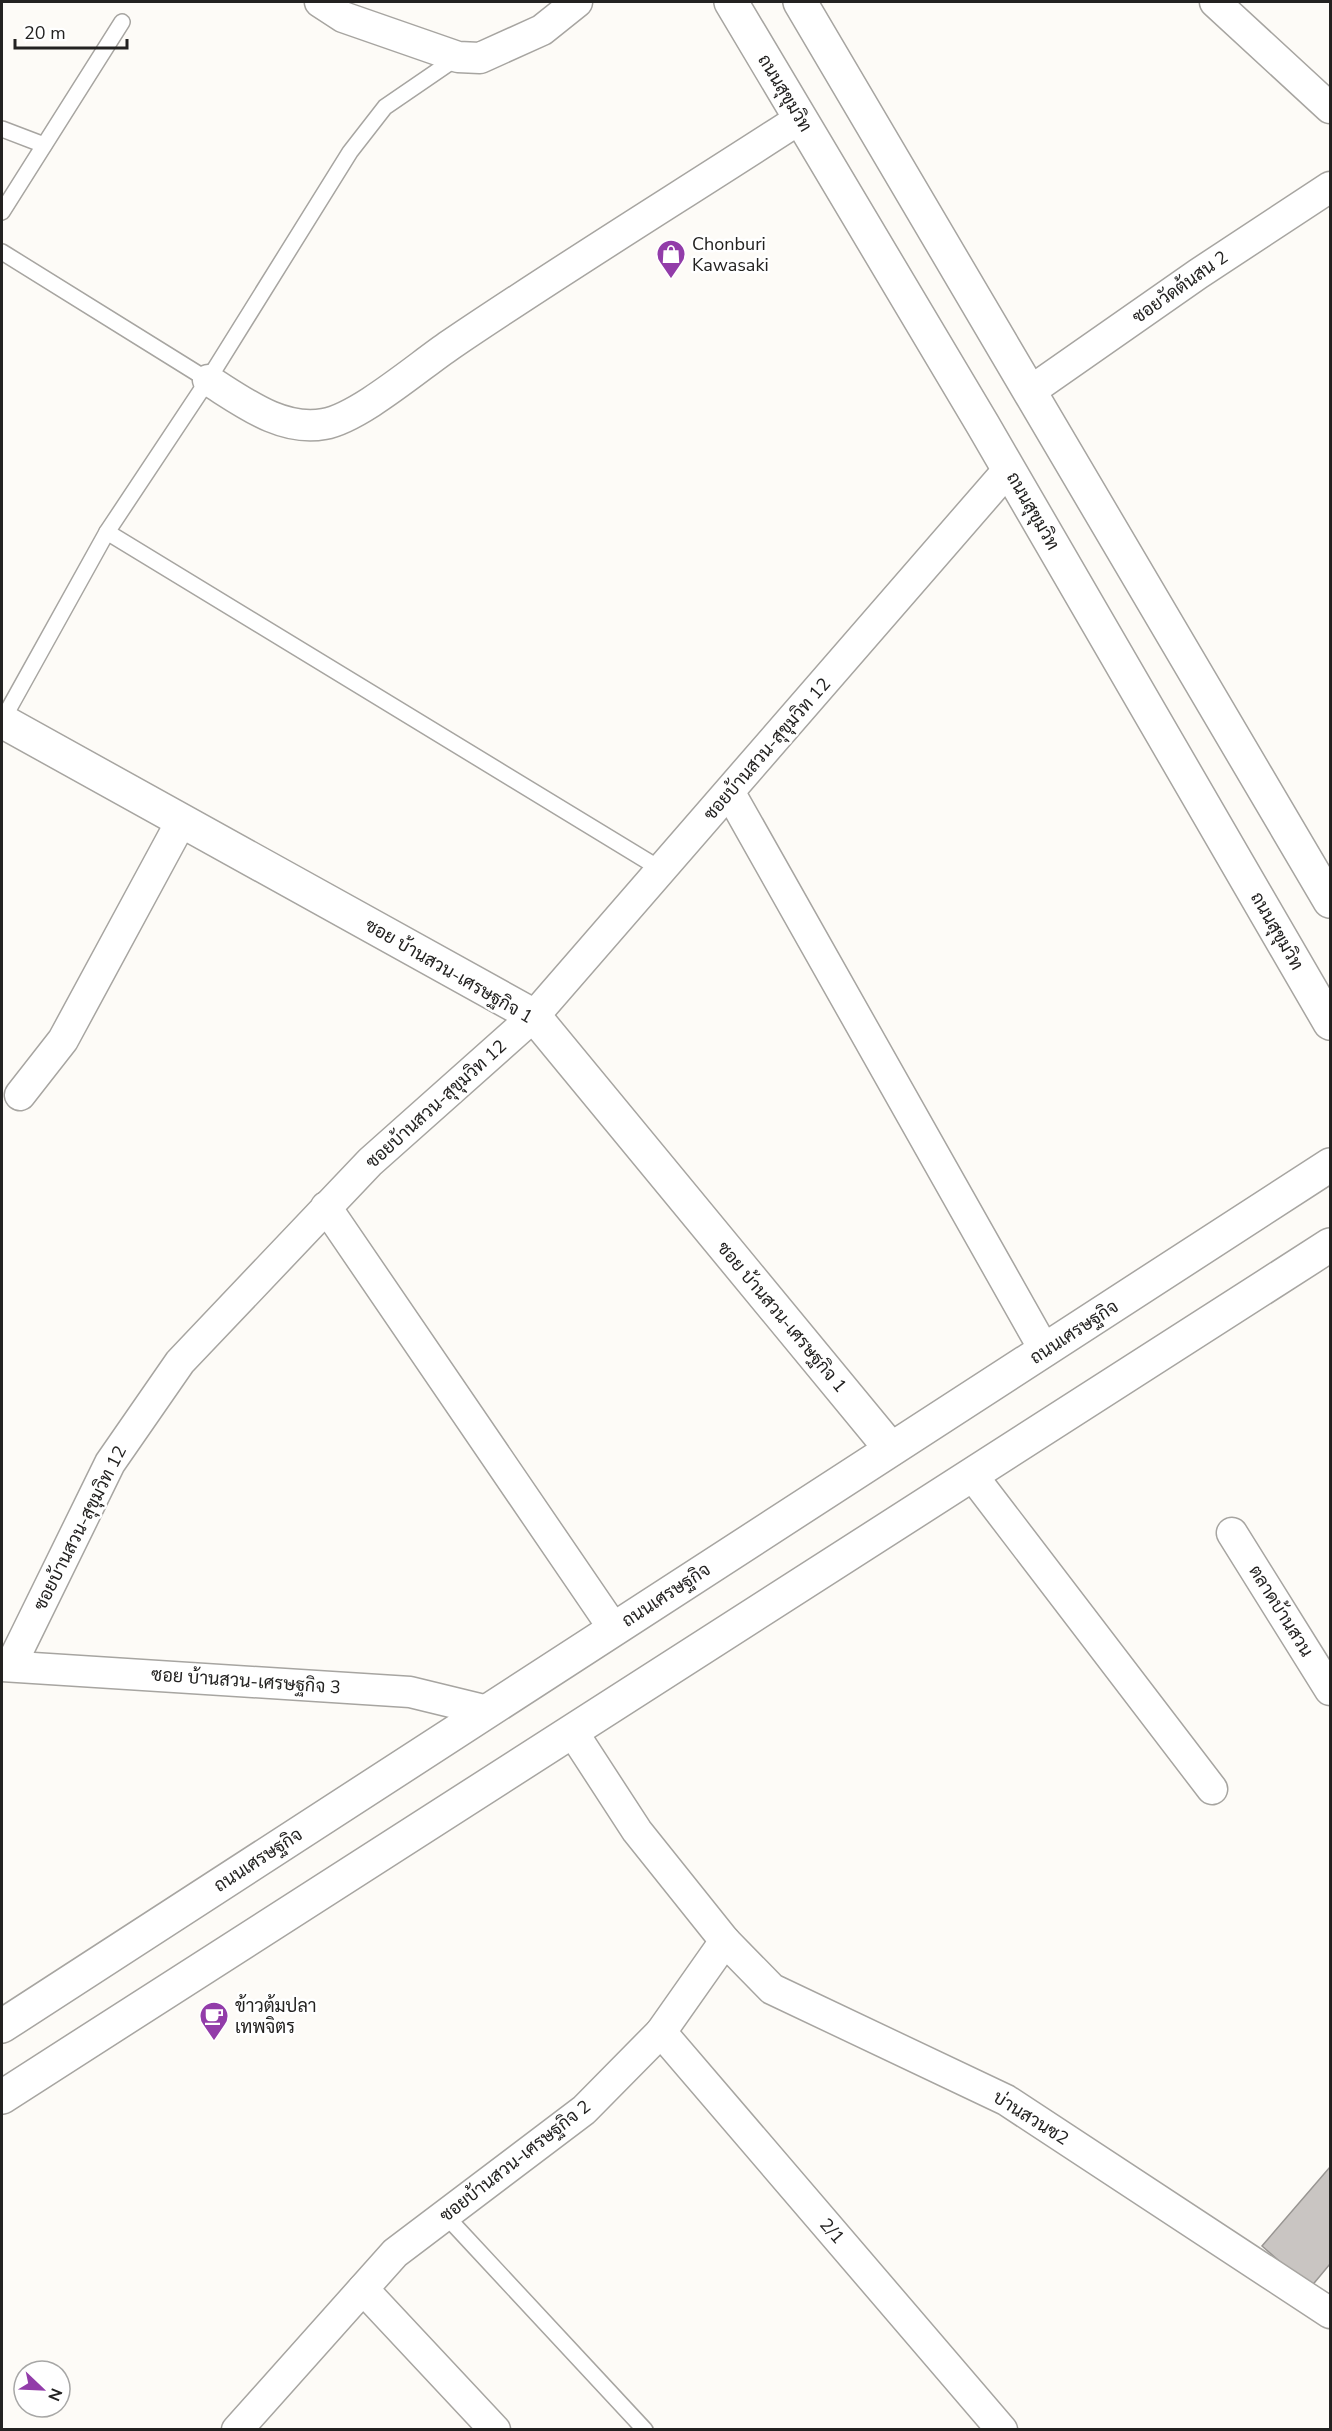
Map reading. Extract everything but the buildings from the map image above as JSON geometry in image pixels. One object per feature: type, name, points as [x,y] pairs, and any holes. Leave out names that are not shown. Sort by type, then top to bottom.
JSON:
[{"type":"main road","name":"ถนนสุขุมวิท","points":[[731,2],[1008,470],[1330,1023]]},
{"type":"main road","points":[[800,2],[1032,390],[1330,901]]},
{"type":"main road","name":"ซอย บ้านสวน-เศรษฐกิจ 1","points":[[2,721],[534,1016],[891,1449]]},
{"type":"main road","name":"ถนนเศรษฐกิจ","points":[[2,2026],[1330,1165]]},
{"type":"main road","points":[[2,2097],[1330,1245]]},
{"type":"street","points":[[320,2],[343,17],[458,57],[480,58],[542,30],[577,2]]},
{"type":"street","points":[[1215,2],[1330,108]]},
{"type":"street","points":[[208,380],[259,412],[294,424],[325,424],[363,407],[450,345],[801,118]]},
{"type":"street","name":"ซอยวัดต้นสน 2","points":[[1032,390],[1198,274],[1330,187]]},
{"type":"street","name":"ซอยบ้านสวน-สุขุมวิท 12","points":[[6,1665],[110,1462],[180,1362],[370,1162],[534,1016],[730,793],[1008,470]]},
{"type":"street","points":[[730,793],[1045,1351]]},
{"type":"street","points":[[20,1095],[63,1040],[182,820]]},
{"type":"street","points":[[326,1207],[614,1629]]},
{"type":"street","points":[[972,1475],[1212,1789]]},
{"type":"street","name":"ตลาดบ้านสวน","points":[[1232,1533],[1330,1690]]},
{"type":"street","name":"ซอย บ้านสวน-เศรษฐกิจ 3","points":[[6,1665],[410,1692],[488,1711]]},
{"type":"street","points":[[573,1731],[637,1831],[725,1941]]},
{"type":"street","name":"ซอยบ้านสวน-เศรษฐกิจ 2","points":[[237,2430],[395,2253],[584,2110],[662,2032],[725,1941]]},
{"type":"street","name":"บ่านสวนซ2","points":[[725,1941],[772,1989],[1006,2100],[1330,2313]]},
{"type":"street","name":"2/1","points":[[662,2032],[1002,2430]]},
{"type":"street","points":[[363,2289],[495,2430]]},
{"type":"lane","points":[[2,212],[122,22]]},
{"type":"lane","points":[[2,721],[107,532],[208,380],[350,152],[385,107],[458,57]]},
{"type":"lane","points":[[2,129],[44,146]]},
{"type":"lane","points":[[2,252],[208,380]]},
{"type":"lane","points":[[107,532],[662,870]]},
{"type":"lane","points":[[445,2215],[645,2430]]},
{"type":"place","name":"Chonburi Kawasaki","points":[[671,280]]},
{"type":"place","name":"ข้าวต้มปลา เทพจิตร","points":[[214,2042]]}]
